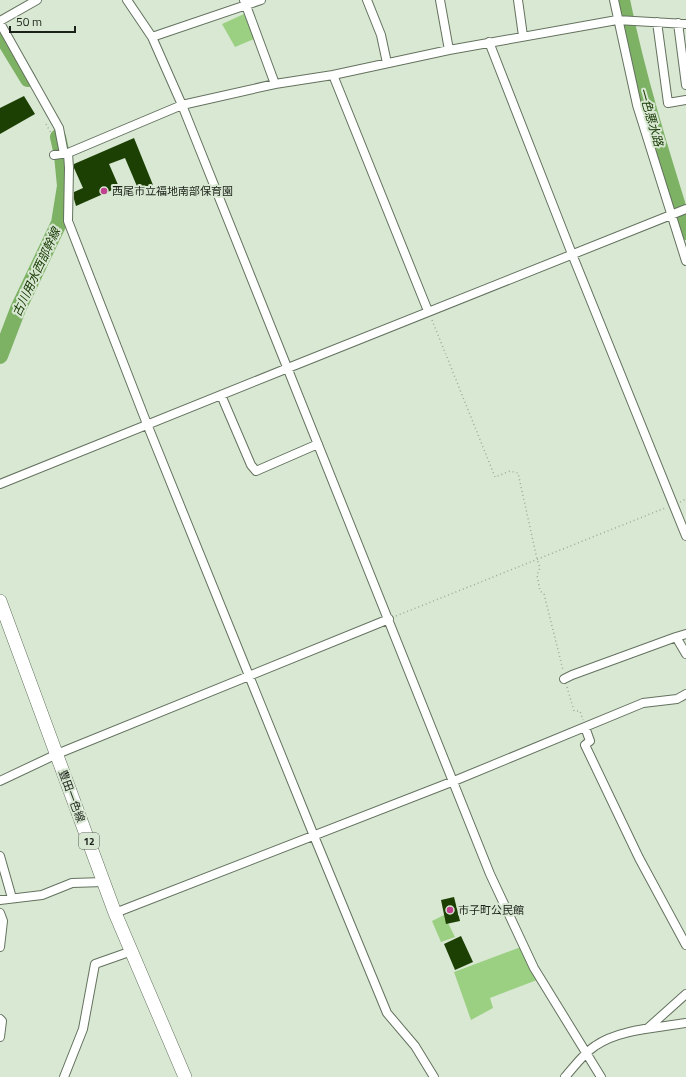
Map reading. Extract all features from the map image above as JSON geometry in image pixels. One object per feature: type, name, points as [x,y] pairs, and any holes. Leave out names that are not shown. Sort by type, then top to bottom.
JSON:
[{"type":"main road","name":"豊田一色線","points":[[0,602],[115,913],[185,1077]]},
{"type":"street","points":[[37,0],[0,22],[59,128],[69,168],[68,221],[147,424],[387,1013],[415,1046],[434,1077]]},
{"type":"street","points":[[127,0],[152,37],[182,105],[490,874],[534,968],[601,1077]]},
{"type":"street","points":[[152,37],[246,3],[261,0]]},
{"type":"street","points":[[367,0],[381,35],[387,63]]},
{"type":"street","points":[[440,0],[448,50]]},
{"type":"street","points":[[518,0],[523,36]]},
{"type":"street","points":[[614,0],[617,20],[637,105],[686,261]]},
{"type":"street","points":[[246,3],[275,84]]},
{"type":"street","points":[[54,155],[66,153],[182,105],[275,84],[333,75],[488,42],[617,20],[682,24],[686,85]]},
{"type":"street","points":[[657,22],[668,103],[686,100]]},
{"type":"street","points":[[488,42],[686,536]]},
{"type":"street","points":[[333,75],[428,311]]},
{"type":"street","points":[[0,484],[428,311],[686,209]]},
{"type":"street","points":[[221,395],[250,465],[256,471],[318,444]]},
{"type":"street","points":[[0,781],[57,754],[389,619]]},
{"type":"street","points":[[564,679],[686,634]]},
{"type":"street","points":[[676,637],[686,654]]},
{"type":"street","points":[[115,913],[454,781],[643,703],[677,699],[686,694]]},
{"type":"street","points":[[585,727],[590,741],[585,745],[639,858],[686,945]]},
{"type":"street","points":[[0,856],[12,898]]},
{"type":"street","points":[[0,900],[42,895],[72,883],[104,882]]},
{"type":"street","points":[[0,913],[3,921],[0,947]]},
{"type":"street","points":[[64,1077],[83,1029],[95,964],[132,951]]},
{"type":"street","points":[[647,1029],[686,994]]},
{"type":"street","points":[[0,1019],[2,1021],[0,1037]]},
{"type":"street","points":[[565,1077],[593,1047],[607,1038],[620,1034],[686,1023]]},
{"type":"path","points":[[428,311],[495,477],[510,471],[518,473],[540,568],[537,576],[540,591],[544,594],[563,669],[564,679],[574,711],[580,711],[585,727]]},
{"type":"path","points":[[389,619],[686,499]]},
{"type":"green space","points":[[244,14],[254,39],[235,47],[222,24]]},
{"type":"green space","points":[[444,915],[455,937],[441,942],[432,921]]},
{"type":"green space","points":[[521,947],[537,980],[490,998],[493,1008],[471,1020],[454,972]]},
{"type":"building","points":[[24,96],[35,114],[0,134],[0,108]]},
{"type":"building","points":[[134,138],[153,185],[139,191],[125,158],[109,164],[119,187],[76,206],[74,192],[83,188],[74,168],[74,164]]},
{"type":"building","name":"市子町公民館","points":[[454,897],[460,921],[446,924],[441,900]]},
{"type":"building","points":[[461,936],[473,962],[455,970],[444,944]]},
{"type":"waterway","name":"一色悪水路","points":[[622,0],[643,88],[659,146],[686,232]]},
{"type":"waterway","name":"古川用水西部幹線","points":[[0,33],[28,79]]},
{"type":"waterway","name":"古川用水西部幹線","points":[[0,356],[18,309],[59,223],[65,186],[62,155],[58,137]]},
{"type":"place","name":"西尾市立福地南部保育園","points":[[104,191]]},
{"type":"place","name":"市子町公民館","points":[[450,910]]}]
